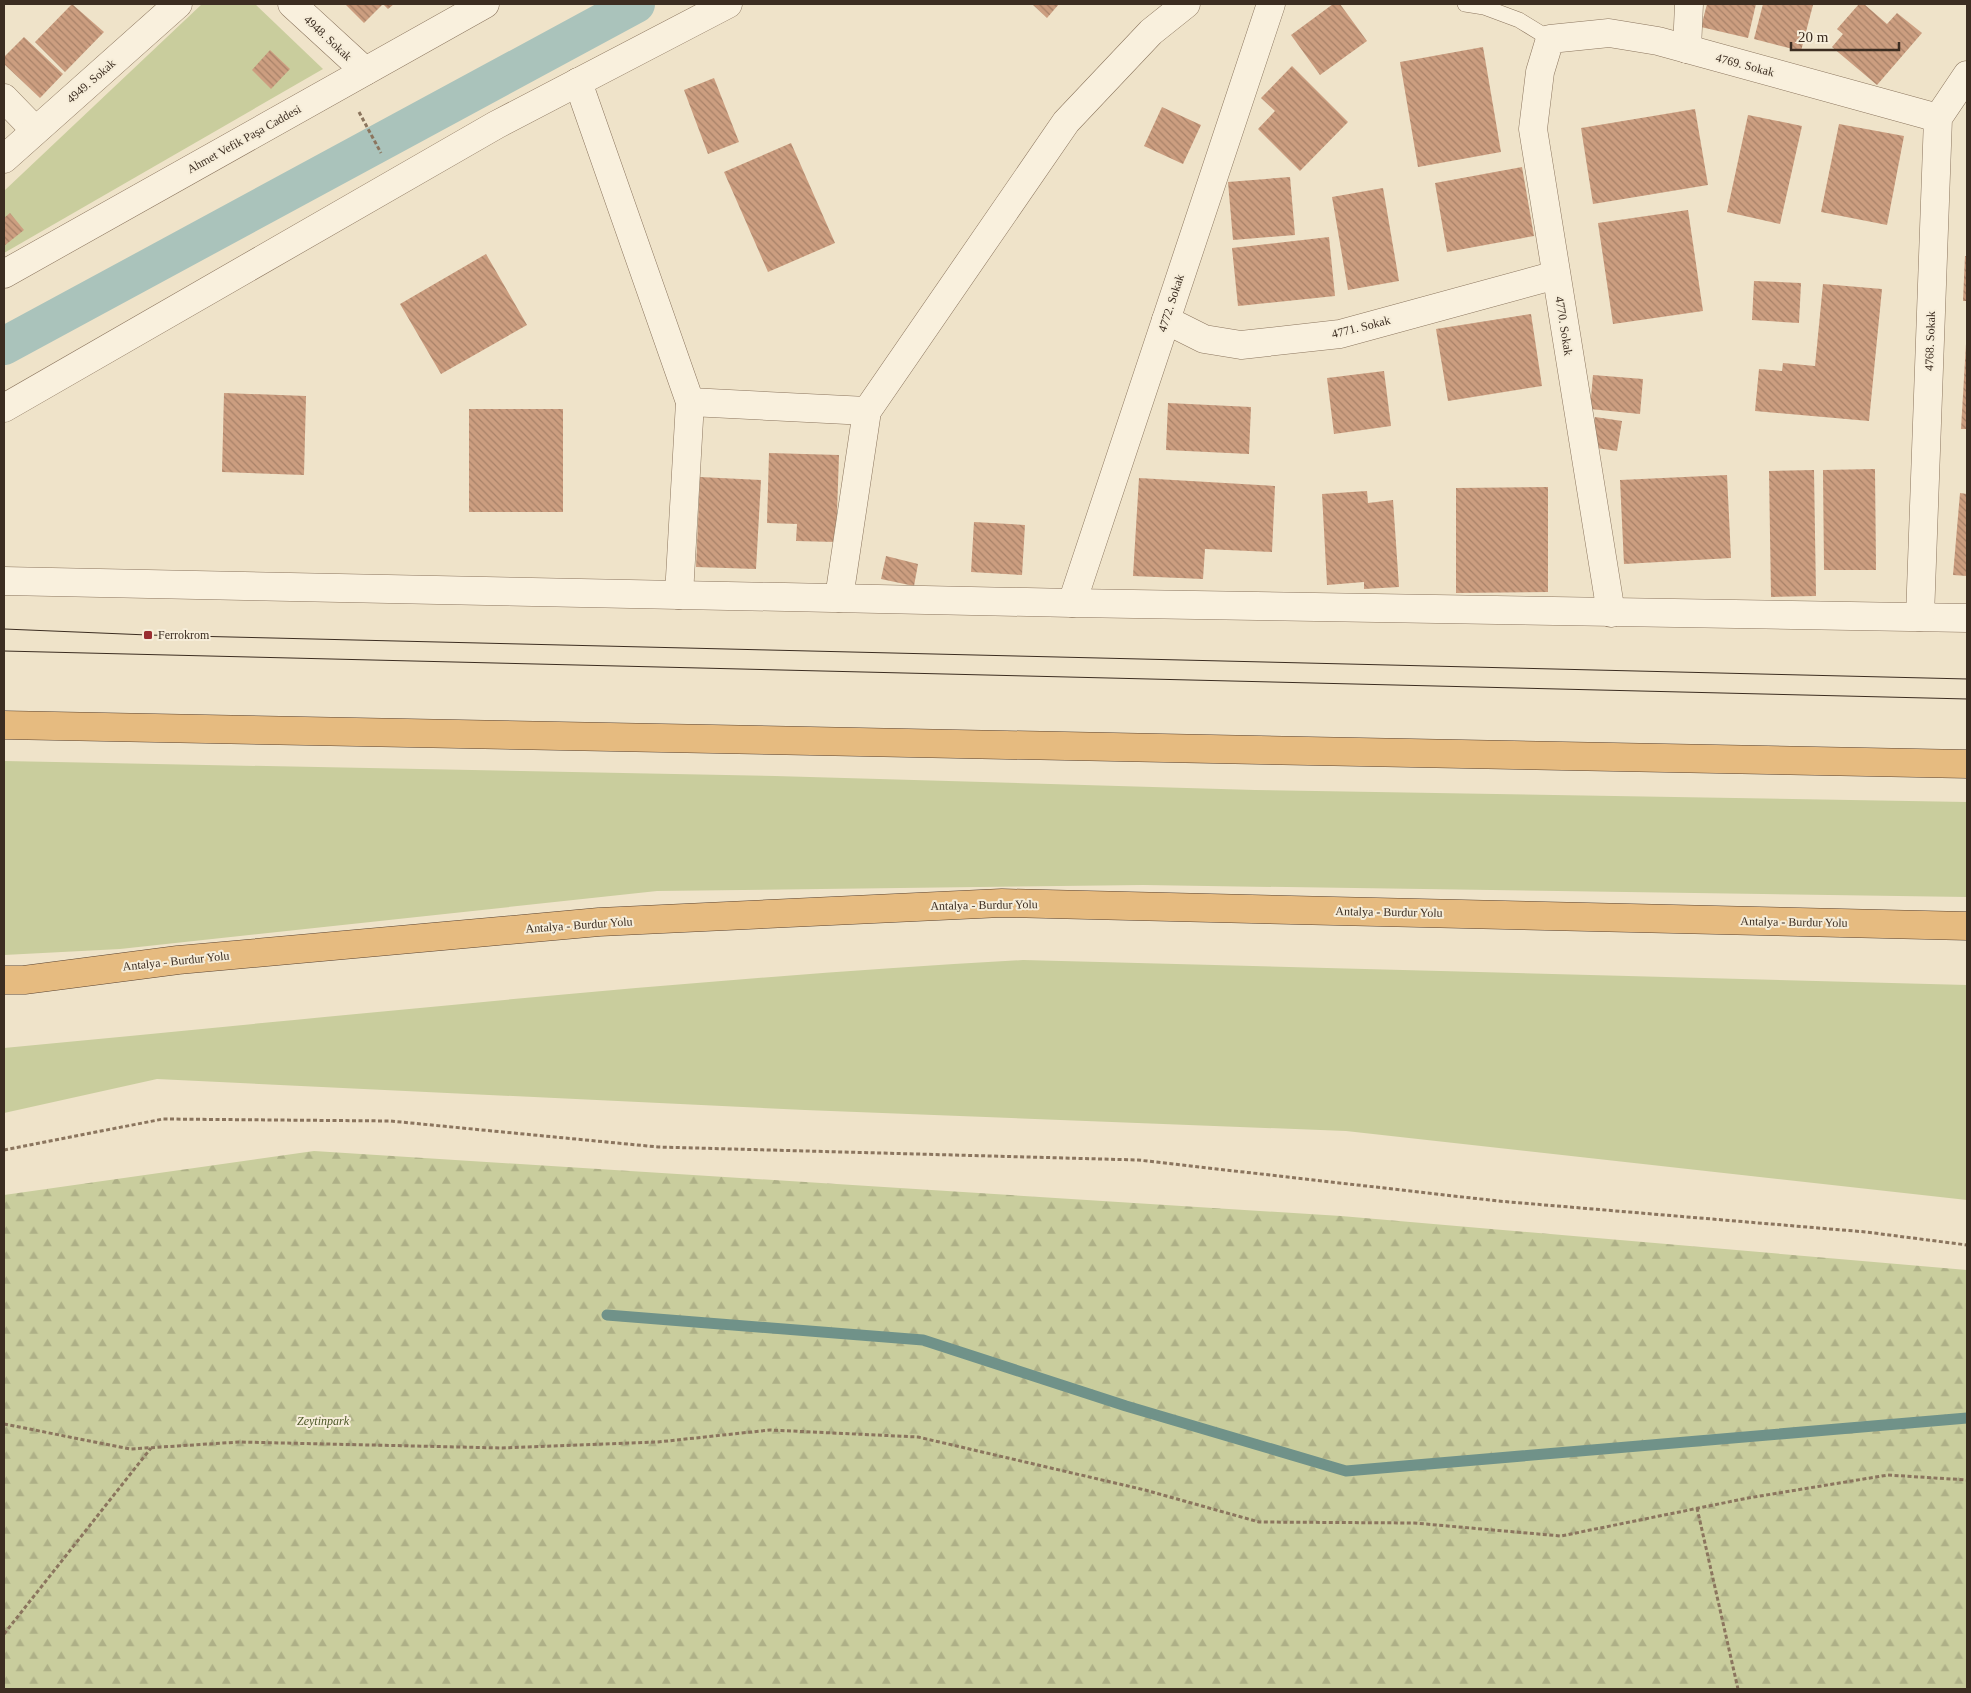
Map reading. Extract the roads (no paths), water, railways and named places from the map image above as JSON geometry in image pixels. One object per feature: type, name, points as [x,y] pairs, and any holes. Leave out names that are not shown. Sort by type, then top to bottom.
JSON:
[{"type":"highway","points":[[4,725],[1967,764]]},
{"type":"highway","name":"Antalya - Burdur Yolu","points":[[10,982],[178,960],[599,922],[1002,903],[1967,926]]},
{"type":"street","name":"4949. Sokak","points":[[4,159],[178,4]]},
{"type":"street","name":"4948. Sokak","points":[[292,4],[365,71]]},
{"type":"street","name":"Ahmet Vefik Paşa Caddesi","points":[[4,274],[485,4]]},
{"type":"street","points":[[4,408],[488,130],[728,4]]},
{"type":"street","points":[[839,598],[867,411],[1066,122],[1151,32],[1186,4]]},
{"type":"street","name":"4772. Sokak","points":[[1072,604],[1271,4]]},
{"type":"street","points":[[1687,49],[1689,4]]},
{"type":"street","name":"4769. Sokak","points":[[1550,38],[1609,33],[1658,41],[1938,118]]},
{"type":"street","name":"4770. Sokak","points":[[1550,38],[1540,72],[1533,129],[1611,613]]},
{"type":"street","points":[[1938,118],[1967,75]]},
{"type":"street","points":[[578,82],[690,402],[679,595]]},
{"type":"street","points":[[4,98],[35,130]]},
{"type":"street","name":"4768. Sokak","points":[[1920,617],[1938,118]]},
{"type":"street","name":"4771. Sokak","points":[[1166,320],[1204,339],[1241,345],[1340,334],[1556,275]]},
{"type":"street","points":[[690,402],[867,411]]},
{"type":"street","points":[[4,581],[1072,604],[1967,618]]},
{"type":"lane","points":[[1466,4],[1484,7],[1520,20],[1550,38]]},
{"type":"waterway","points":[[4,346],[636,4]]},
{"type":"waterway","points":[[607,1315],[923,1340],[1126,1406],[1346,1471],[1967,1418]]},
{"type":"tram line","points":[[4,629],[148,635],[1967,679]]},
{"type":"tram line","points":[[4,651],[1967,699]]},
{"type":"place","name":"Ferrokrom","points":[[148,635]]},
{"type":"park label","name":"Zeytinpark","points":[[323,1421]]}]
